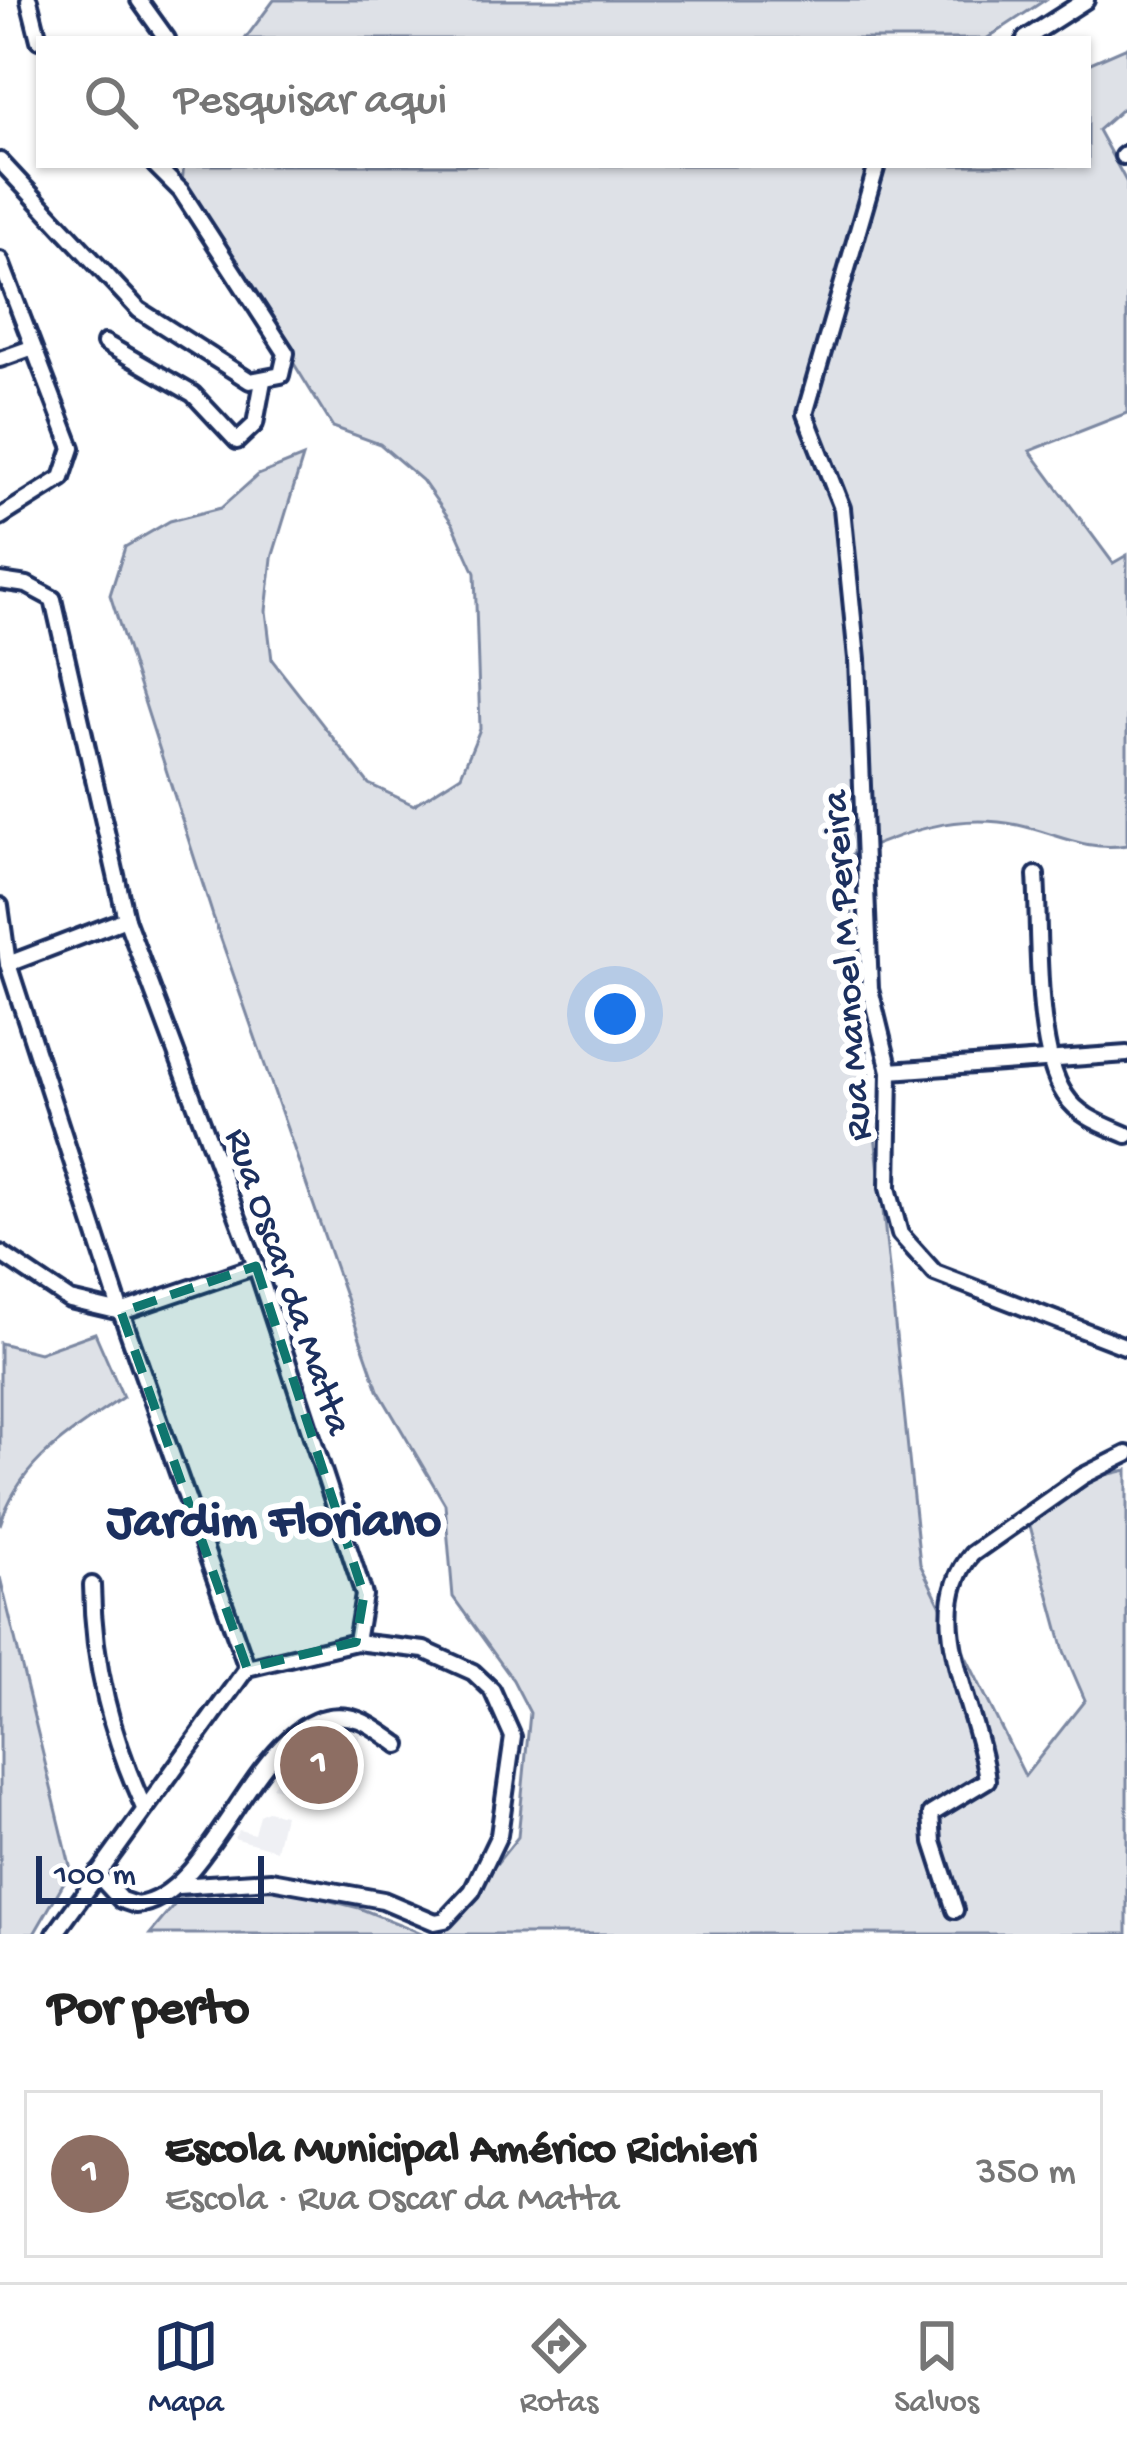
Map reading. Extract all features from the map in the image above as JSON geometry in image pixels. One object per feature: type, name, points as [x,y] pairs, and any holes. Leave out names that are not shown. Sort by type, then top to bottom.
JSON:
[{"type":"street","points":[[29,0],[38,36]]},
{"type":"street","points":[[140,0],[165,36]]},
{"type":"street","points":[[1030,36],[1085,0]]},
{"type":"street","points":[[0,161],[140,310],[250,381],[280,375],[286,353],[181,191],[158,168]]},
{"type":"street","name":"Rua Manoel M Pereira","points":[[876,168],[805,414],[842,508],[857,659],[870,989],[890,1071],[888,1188],[900,1234],[935,1273],[1127,1347]]},
{"type":"street","points":[[0,260],[72,448],[69,469],[0,517]]},
{"type":"street","points":[[105,343],[193,394],[237,441],[255,424],[263,381]]},
{"type":"street","points":[[0,358],[32,348]]},
{"type":"street","name":"Rua Oscar da Matta","points":[[0,581],[27,585],[53,599],[126,919],[256,1266],[364,1595],[356,1642]]},
{"type":"street","points":[[1036,875],[1049,1060],[1065,1096],[1087,1118],[1127,1135]]},
{"type":"street","points":[[0,907],[8,964],[121,1312],[248,1669]]},
{"type":"street","points":[[8,964],[126,919]]},
{"type":"street","points":[[890,1071],[1127,1054]]},
{"type":"street","points":[[0,1253],[70,1300],[121,1312],[256,1266]]},
{"type":"street","points":[[955,1910],[933,1842],[932,1814],[987,1780],[951,1625],[949,1598],[958,1570],[1083,1475],[1127,1454]]},
{"type":"street","points":[[92,1585],[97,1665],[111,1731],[144,1808]]},
{"type":"street","points":[[55,1934],[97,1874],[144,1808],[248,1669],[356,1642],[424,1650],[473,1672],[492,1690],[513,1737],[492,1854],[472,1891],[445,1920],[435,1922],[383,1900],[271,1880],[178,1886],[136,1905],[121,1900],[97,1874]]},
{"type":"street","points":[[178,1886],[288,1736],[342,1716],[362,1720],[399,1745]]},
{"type":"highlighted area","points":[[256,1266],[364,1595],[356,1642],[247,1668],[121,1312]]},
{"type":"shaded area","points":[[274,0],[1045,0],[991,36],[247,36]]},
{"type":"shaded area","points":[[1127,47],[1127,105],[1098,130],[1127,183],[1127,413],[1030,451],[1113,563],[1127,555],[1127,845],[1085,844],[1018,825],[973,821],[909,833],[846,857],[920,1564],[1025,1776],[1085,1700],[1064,1651],[1029,1522],[1084,1480],[1127,1470],[1127,1934],[440,1934],[518,1837],[530,1713],[513,1680],[453,1597],[445,1504],[378,1390],[213,916],[110,595],[125,547],[170,521],[221,508],[258,475],[303,457],[272,558],[266,611],[272,660],[369,784],[414,805],[461,775],[480,729],[475,573],[453,524],[422,480],[380,444],[333,427],[182,182],[184,168],[1091,168],[1091,63]]},
{"type":"shaded area","points":[[95,1333],[123,1397],[34,1465],[0,1525],[0,1343],[39,1353]]},
{"type":"shaded area","points":[[0,1577],[71,1870],[34,1934],[0,1934]]},
{"type":"shaded area","points":[[326,1730],[361,1733],[337,1803],[272,1787],[303,1742]]},
{"type":"shaded area","points":[[267,1811],[284,1815],[276,1850],[234,1838],[239,1830],[254,1834],[259,1815]]},
{"type":"shaded area","points":[[275,1887],[359,1908],[424,1934],[150,1934],[181,1897]]},
{"type":"place","name":"Escola Municipal Américo Richieri","points":[[319,1765]]},
{"type":"district","name":"Jardim Floriano","points":[[274,1516]]}]
